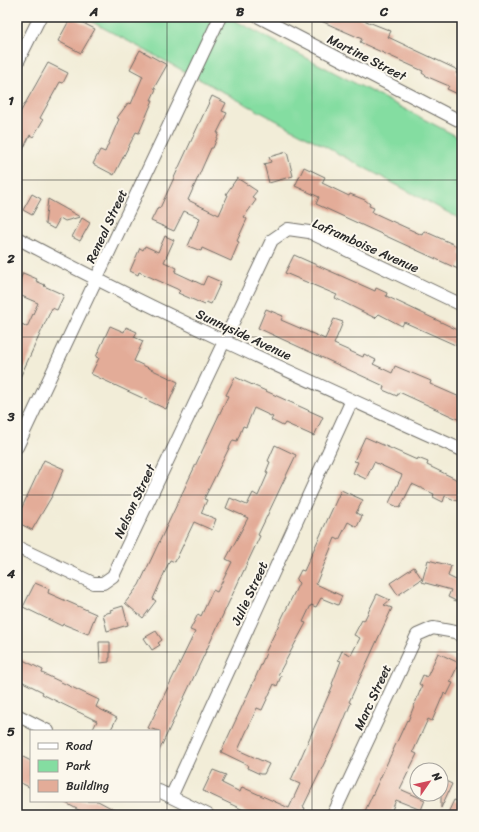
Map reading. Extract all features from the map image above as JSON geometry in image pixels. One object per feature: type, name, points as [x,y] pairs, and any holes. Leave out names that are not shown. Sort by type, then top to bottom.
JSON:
[{"type":"street","points":[[17,63],[40,17]]},
{"type":"street","name":"Reneal Street","points":[[17,447],[220,17]]},
{"type":"street","name":"Martine Street","points":[[259,17],[462,122]]},
{"type":"street","name":"Laframboise Avenue","points":[[224,341],[272,240],[288,229],[309,232],[462,305]]},
{"type":"street","name":"Sunnyside Avenue","points":[[17,238],[96,280],[224,341],[462,450]]},
{"type":"street","name":"Nelson Street","points":[[17,547],[93,583],[103,583],[110,580],[224,341]]},
{"type":"street","name":"Julie Street","points":[[170,797],[352,400]]},
{"type":"street","name":"Marc Street","points":[[333,815],[417,635],[433,628],[455,632],[462,636]]},
{"type":"street","points":[[17,715],[46,730]]},
{"type":"street","points":[[160,792],[208,815]]},
{"type":"green space","points":[[83,17],[228,17],[462,139],[462,220]]},
{"type":"building","points":[[71,17],[95,29],[81,53],[58,41]]},
{"type":"building","points":[[312,17],[356,17],[391,31],[388,37],[458,70],[456,73],[462,77],[462,96],[447,89],[449,86],[428,77],[422,73],[423,71],[360,42],[362,39]]},
{"type":"building","points":[[140,50],[167,65],[154,88],[156,89],[151,100],[153,100],[139,133],[136,132],[114,175],[93,164],[100,150],[105,152],[119,119],[117,118],[128,103],[131,104],[143,76],[130,69]]},
{"type":"building","points":[[48,63],[68,73],[63,83],[60,82],[40,118],[43,120],[33,137],[30,135],[17,162],[17,118]]},
{"type":"building","points":[[212,96],[226,103],[222,111],[227,113],[217,133],[219,133],[213,148],[211,148],[188,200],[219,215],[228,195],[226,194],[237,178],[257,191],[252,197],[256,200],[244,217],[247,219],[237,241],[239,242],[231,261],[202,248],[201,251],[188,246],[200,218],[184,211],[174,231],[151,221],[158,207],[160,208]]},
{"type":"building","points":[[287,152],[293,176],[269,183],[264,164],[271,162],[269,157]]},
{"type":"building","points":[[304,167],[325,177],[322,183],[349,196],[350,194],[365,200],[370,204],[369,206],[374,208],[372,212],[422,235],[424,231],[462,248],[459,254],[462,255],[462,260],[458,269],[316,204],[319,197],[295,186]]},
{"type":"building","points":[[32,194],[41,199],[32,215],[23,210]]},
{"type":"building","points":[[48,199],[80,217],[65,221],[60,218],[54,229],[45,224]]},
{"type":"building","points":[[82,218],[90,223],[80,241],[72,237]]},
{"type":"building","points":[[165,236],[174,240],[164,262],[177,268],[175,272],[203,285],[207,276],[221,282],[211,304],[206,302],[205,305],[178,293],[180,291],[177,289],[139,272],[138,275],[130,271],[140,248],[143,250],[145,246],[158,252]]},
{"type":"building","points":[[294,255],[375,291],[376,288],[387,293],[386,296],[462,332],[462,348],[404,322],[402,326],[379,314],[375,318],[335,298],[337,295],[285,273]]},
{"type":"building","points":[[23,273],[37,279],[36,281],[45,285],[44,286],[64,295],[57,310],[52,308],[17,384],[17,336],[22,324],[27,327],[38,303],[17,294],[17,287]]},
{"type":"building","points":[[266,309],[283,316],[281,320],[325,339],[334,319],[343,322],[334,344],[363,357],[364,354],[376,360],[373,364],[392,373],[395,366],[431,381],[430,384],[462,398],[462,421],[399,392],[397,396],[383,390],[384,386],[258,328]]},
{"type":"building","points":[[110,326],[124,332],[126,327],[137,332],[134,337],[143,341],[134,361],[178,382],[166,409],[91,374],[99,358],[96,357]]},
{"type":"building","points":[[235,377],[323,417],[314,436],[285,423],[283,426],[271,420],[273,417],[254,408],[246,427],[243,426],[237,441],[233,440],[204,499],[207,500],[201,513],[216,519],[212,530],[194,522],[175,562],[170,560],[153,599],[156,601],[143,618],[125,603],[139,585],[228,396],[226,395]]},
{"type":"building","points":[[365,437],[417,460],[418,458],[428,462],[427,465],[462,482],[462,503],[445,496],[443,502],[433,497],[434,494],[412,484],[400,508],[389,503],[402,475],[374,462],[366,479],[353,473],[358,462],[354,461]]},
{"type":"building","points":[[275,445],[296,455],[258,535],[260,536],[160,749],[160,730],[148,728],[195,632],[190,630],[198,614],[201,616],[213,590],[217,592],[232,562],[226,559],[248,518],[226,508],[230,498],[247,505],[253,493],[258,496],[268,473],[266,472],[270,462],[268,461]]},
{"type":"building","points":[[44,460],[64,469],[52,496],[32,530],[17,522],[17,518]]},
{"type":"building","points":[[341,490],[363,500],[356,513],[362,516],[357,527],[348,522],[339,540],[335,538],[316,584],[342,596],[338,605],[321,598],[316,607],[311,605],[303,622],[306,623],[278,675],[281,676],[277,686],[274,684],[262,710],[257,708],[238,750],[269,764],[264,774],[260,774],[247,768],[248,765],[221,752],[254,681],[265,653],[299,583],[296,580],[301,570],[304,571]]},
{"type":"building","points":[[428,560],[451,566],[448,576],[462,583],[462,604],[448,597],[451,590],[422,582]]},
{"type":"building","points":[[414,567],[422,579],[398,595],[390,583]]},
{"type":"building","points":[[35,583],[49,589],[48,593],[96,614],[88,634],[63,624],[62,626],[23,607]]},
{"type":"building","points":[[377,594],[390,600],[384,605],[392,608],[349,702],[351,703],[337,737],[303,807],[305,808],[303,814],[305,815],[254,815],[203,791],[213,770],[226,775],[222,783],[240,792],[242,787],[289,808],[300,784],[291,780],[333,685],[332,684],[341,661],[338,660],[342,651],[351,655],[360,638],[354,635],[362,620],[364,621]]},
{"type":"building","points":[[123,606],[128,625],[107,631],[103,614]]},
{"type":"building","points":[[156,631],[162,640],[158,643],[160,645],[152,650],[144,638]]},
{"type":"building","points":[[99,642],[110,642],[109,662],[100,663]]},
{"type":"building","points":[[438,653],[459,663],[450,682],[453,683],[447,695],[444,693],[432,721],[428,719],[413,752],[417,754],[413,762],[409,762],[409,770],[400,789],[409,793],[409,802],[424,802],[421,810],[396,800],[390,815],[374,815],[365,811],[407,720],[408,721],[422,686],[419,684],[423,675],[427,677]]},
{"type":"building","points":[[17,657],[43,670],[42,673],[99,700],[96,707],[117,718],[111,730],[92,730],[97,721],[42,694],[43,692],[17,679]]},
{"type":"building","points":[[17,754],[30,760],[30,788],[17,781]]},
{"type":"building","points":[[449,783],[452,784],[449,791]]},
{"type":"building","points":[[454,800],[462,803],[462,815],[447,815]]},
{"type":"building","points":[[64,802],[100,802],[124,815],[88,815]]}]
